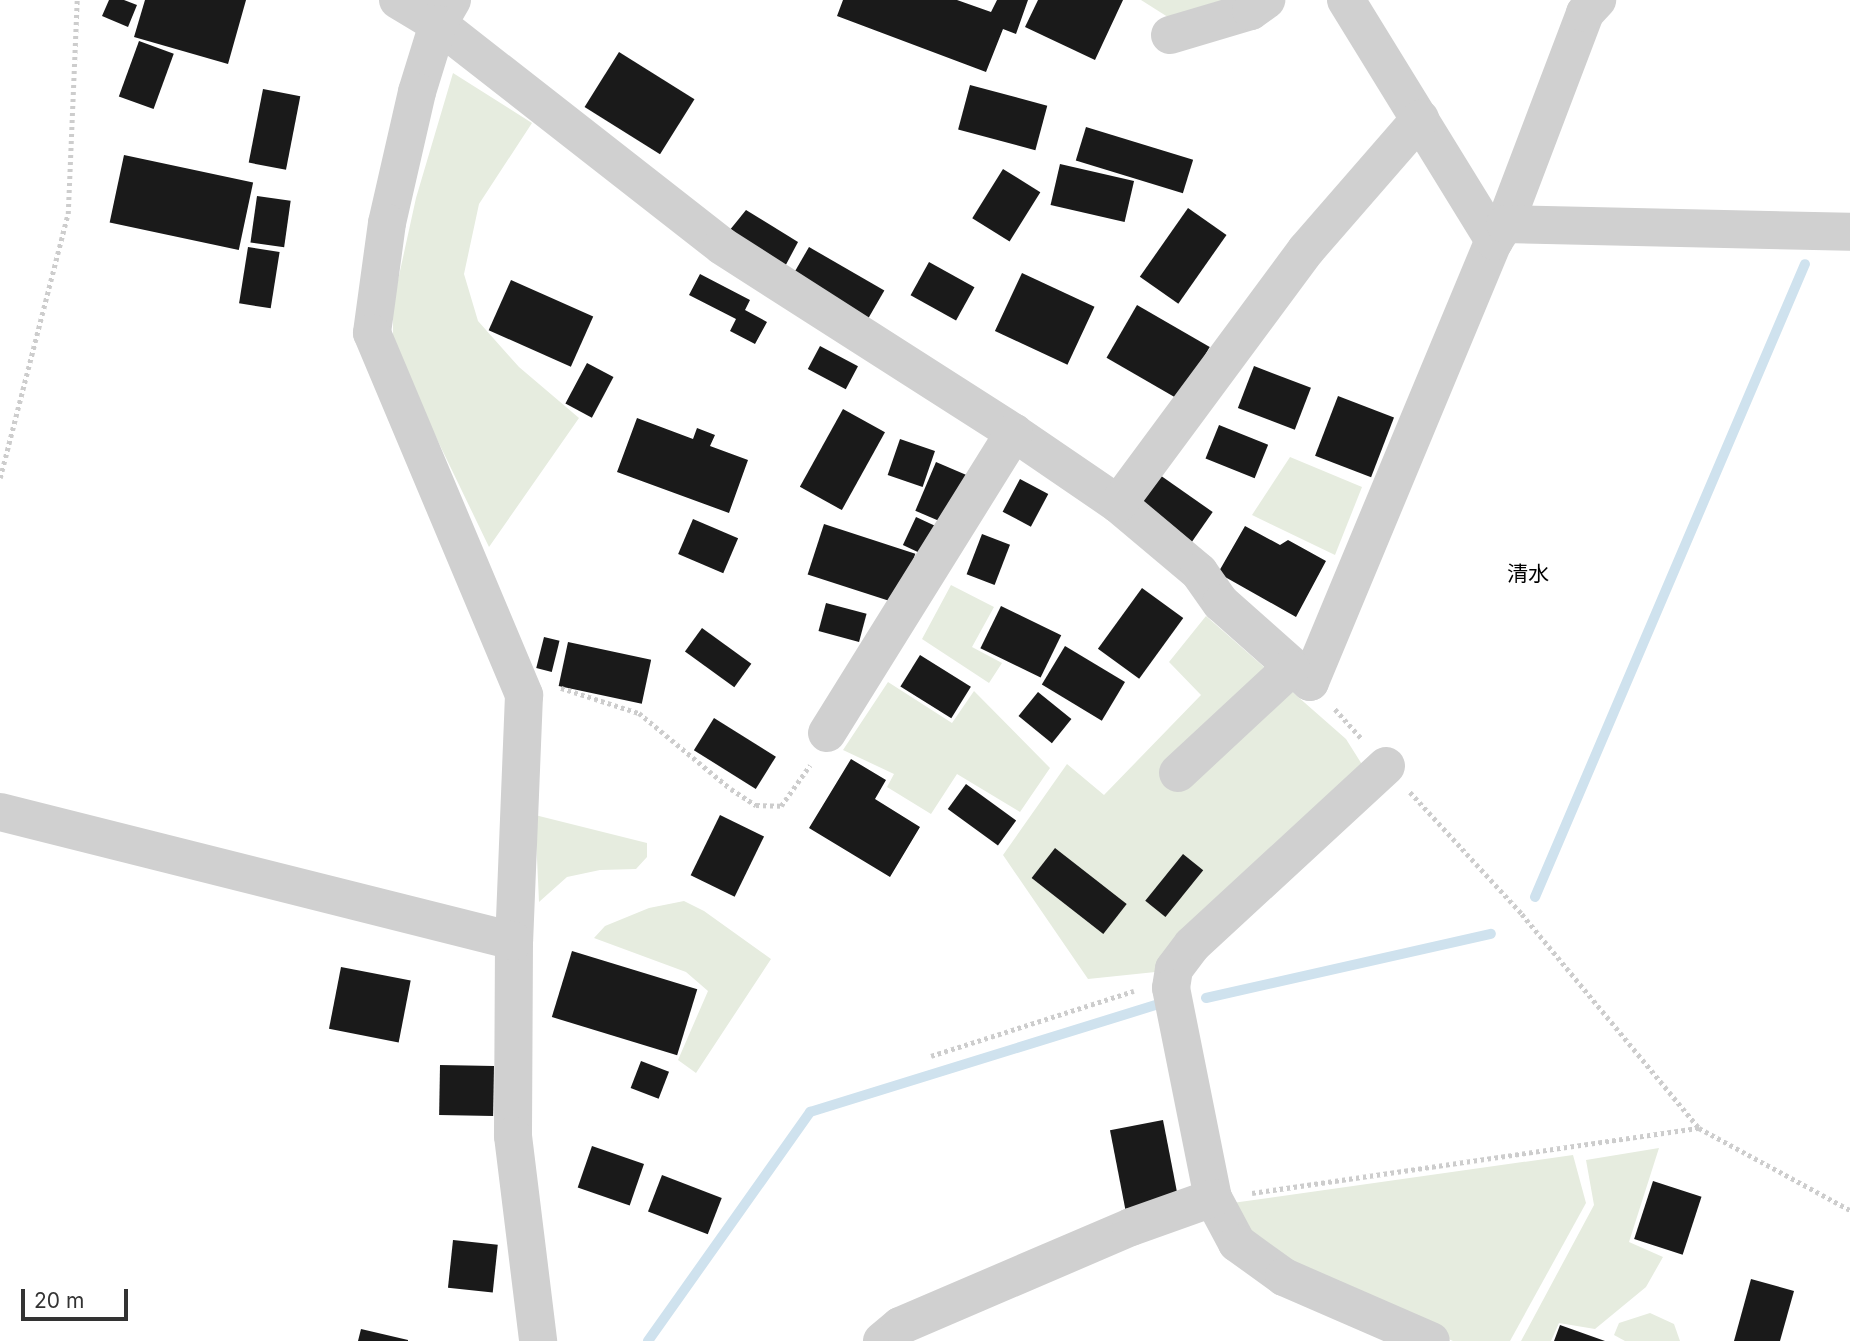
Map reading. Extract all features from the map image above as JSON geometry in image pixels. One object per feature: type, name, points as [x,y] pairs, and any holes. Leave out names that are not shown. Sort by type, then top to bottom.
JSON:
[{"type":"street","points":[[398,0],[445,12],[722,246],[1014,433],[1118,504],[1199,572],[1221,603],[1301,675]]},
{"type":"street","points":[[1170,35],[1251,11],[1266,0]]},
{"type":"street","points":[[1346,0],[1420,119],[1500,233]]},
{"type":"street","points":[[1178,773],[1301,675],[1500,233],[1585,13],[1597,0]]},
{"type":"street","points":[[445,12],[417,92],[387,223],[372,333],[524,695],[514,941],[513,1136],[538,1341]]},
{"type":"street","points":[[1118,504],[1306,250],[1420,119]]},
{"type":"street","points":[[1500,233],[1850,232]]},
{"type":"street","points":[[827,733],[1014,433]]},
{"type":"street","points":[[1386,766],[1192,946],[1174,969],[1171,988],[1213,1198],[1237,1243],[1284,1277],[1432,1341]]},
{"type":"street","points":[[0,812],[514,941]]},
{"type":"street","points":[[904,1336],[1132,1227],[1213,1198]]},
{"type":"path","points":[[0,478],[68,214],[77,0]]},
{"type":"path","points":[[514,673],[639,713],[731,789],[756,805],[781,806],[804,777],[827,733]]},
{"type":"path","points":[[1301,675],[1522,914],[1699,1128],[1850,1210]]},
{"type":"path","points":[[931,1056],[1172,979]]},
{"type":"path","points":[[1213,1198],[1699,1128]]},
{"type":"shaded area","points":[[1141,0],[1241,0],[1171,19]]},
{"type":"shaded area","points":[[453,73],[532,123],[479,204],[464,274],[478,321],[519,367],[579,418],[489,547],[393,348],[393,303],[416,198]]},
{"type":"shaded area","points":[[1290,457],[1362,487],[1335,555],[1252,515]]},
{"type":"shaded area","points":[[951,585],[994,607],[972,647],[1002,663],[989,683],[922,639]]},
{"type":"shaded area","points":[[1206,616],[1346,739],[1363,766],[1165,971],[1088,979],[1003,855],[1067,764],[1104,795],[1201,695],[1169,662]]},
{"type":"shaded area","points":[[888,682],[952,723],[974,691],[1050,768],[1020,812],[957,774],[931,814],[887,787],[894,774],[843,750]]},
{"type":"shaded area","points":[[535,815],[647,843],[647,857],[636,869],[600,870],[567,877],[539,902]]},
{"type":"shaded area","points":[[684,901],[704,911],[771,959],[696,1073],[678,1060],[708,991],[686,972],[594,938],[605,926],[649,908]]},
{"type":"shaded area","points":[[1659,1148],[1629,1242],[1663,1257],[1646,1287],[1595,1329],[1559,1323],[1551,1341],[1521,1341],[1594,1205],[1586,1160]]},
{"type":"shaded area","points":[[1573,1155],[1586,1203],[1510,1341],[1453,1341],[1289,1271],[1225,1204]]},
{"type":"shaded area","points":[[1650,1313],[1674,1324],[1680,1341],[1625,1341],[1614,1335],[1619,1323]]},
{"type":"building","points":[[109,0],[124,0],[137,5],[128,27],[102,16]]},
{"type":"building","points":[[145,0],[246,0],[228,64],[134,37]]},
{"type":"building","points":[[843,0],[957,0],[991,12],[997,0],[1028,0],[1016,34],[1003,29],[986,72],[837,16]]},
{"type":"building","points":[[1038,0],[1123,0],[1095,60],[1025,27]]},
{"type":"building","points":[[139,41],[174,54],[154,109],[119,96]]},
{"type":"building","points":[[619,52],[694,99],[660,154],[585,107]]},
{"type":"building","points":[[970,85],[1047,106],[1035,150],[958,129]]},
{"type":"building","points":[[263,89],[300,96],[286,170],[249,163]]},
{"type":"building","points":[[1086,127],[1193,160],[1183,193],[1076,160]]},
{"type":"building","points":[[124,155],[253,182],[239,250],[110,222]]},
{"type":"building","points":[[1060,164],[1134,181],[1125,222],[1051,205]]},
{"type":"building","points":[[1003,169],[1040,192],[1010,242],[972,218]]},
{"type":"building","points":[[257,196],[291,201],[284,247],[250,243]]},
{"type":"building","points":[[1188,208],[1227,235],[1178,304],[1140,277]]},
{"type":"building","points":[[746,210],[798,242],[781,274],[725,236]]},
{"type":"building","points":[[248,247],[280,252],[271,308],[239,303]]},
{"type":"building","points":[[809,247],[884,290],[865,324],[790,281]]},
{"type":"building","points":[[929,262],[974,287],[956,320],[911,295]]},
{"type":"building","points":[[1022,273],[1095,307],[1067,365],[995,331]]},
{"type":"building","points":[[700,274],[750,300],[745,310],[767,322],[755,344],[730,331],[736,319],[689,295]]},
{"type":"building","points":[[511,280],[593,317],[571,367],[489,330]]},
{"type":"building","points":[[1137,305],[1210,347],[1179,400],[1106,358]]},
{"type":"building","points":[[820,346],[858,366],[846,389],[808,369]]},
{"type":"building","points":[[587,363],[613,377],[592,418],[565,404]]},
{"type":"building","points":[[1254,366],[1311,388],[1295,430],[1238,408]]},
{"type":"building","points":[[1338,396],[1394,418],[1371,477],[1315,456]]},
{"type":"building","points":[[843,409],[885,432],[842,510],[800,487]]},
{"type":"building","points":[[637,418],[693,439],[697,428],[715,435],[710,446],[748,460],[729,513],[617,472]]},
{"type":"building","points":[[1219,425],[1268,445],[1255,478],[1206,458]]},
{"type":"building","points":[[900,439],[935,451],[923,487],[888,475]]},
{"type":"building","points":[[936,462],[973,478],[952,526],[915,511]]},
{"type":"building","points":[[1157,473],[1213,512],[1191,543],[1135,504]]},
{"type":"building","points":[[1020,479],[1048,494],[1031,527],[1003,512]]},
{"type":"building","points":[[916,517],[944,530],[931,558],[903,545]]},
{"type":"building","points":[[693,519],[738,538],[723,573],[678,554]]},
{"type":"building","points":[[824,524],[915,554],[899,604],[808,574]]},
{"type":"building","points":[[1245,526],[1280,545],[1288,540],[1326,561],[1296,617],[1218,573]]},
{"type":"building","points":[[982,534],[1010,545],[995,585],[967,574]]},
{"type":"building","points":[[1142,588],[1183,618],[1139,679],[1098,649]]},
{"type":"building","points":[[826,603],[867,614],[859,642],[818,631]]},
{"type":"building","points":[[1001,606],[1061,635],[1041,678],[980,648]]},
{"type":"building","points":[[702,628],[751,664],[734,687],[685,651]]},
{"type":"building","points":[[544,637],[560,641],[552,672],[536,668]]},
{"type":"building","points":[[568,642],[651,660],[642,704],[559,686]]},
{"type":"building","points":[[1065,646],[1125,682],[1102,721],[1042,685]]},
{"type":"building","points":[[920,655],[971,687],[951,718],[900,686]]},
{"type":"building","points":[[1038,692],[1071,719],[1052,743],[1018,716]]},
{"type":"building","points":[[714,718],[776,757],[756,789],[694,750]]},
{"type":"building","points":[[851,759],[886,780],[875,799],[920,827],[890,877],[809,828]]},
{"type":"building","points":[[966,784],[1016,820],[998,846],[948,809]]},
{"type":"building","points":[[720,815],[764,836],[735,897],[691,875]]},
{"type":"building","points":[[1055,848],[1127,904],[1103,934],[1032,878]]},
{"type":"building","points":[[1183,854],[1203,870],[1165,917],[1145,901]]},
{"type":"building","points":[[572,951],[697,989],[677,1055],[552,1017]]},
{"type":"building","points":[[341,967],[411,981],[399,1042],[329,1029]]},
{"type":"building","points":[[641,1061],[669,1072],[659,1099],[631,1088]]},
{"type":"building","points":[[440,1065],[494,1066],[493,1116],[439,1115]]},
{"type":"building","points":[[1163,1120],[1179,1204],[1126,1215],[1110,1130]]},
{"type":"building","points":[[592,1146],[644,1164],[630,1206],[578,1188]]},
{"type":"building","points":[[662,1175],[722,1198],[708,1234],[648,1211]]},
{"type":"building","points":[[1653,1181],[1702,1197],[1683,1255],[1634,1239]]},
{"type":"building","points":[[453,1240],[498,1245],[493,1292],[448,1288]]},
{"type":"building","points":[[1751,1279],[1794,1291],[1780,1341],[1734,1341]]},
{"type":"building","points":[[1560,1325],[1605,1341],[1554,1341]]},
{"type":"building","points":[[361,1329],[408,1340],[408,1341],[358,1341]]},
{"type":"waterway","points":[[1535,897],[1805,264]]},
{"type":"waterway","points":[[1206,998],[1491,934]]},
{"type":"waterway","points":[[648,1341],[810,1112],[1159,1004]]},
{"type":"district","name":"清水","points":[[1528,574]]}]
